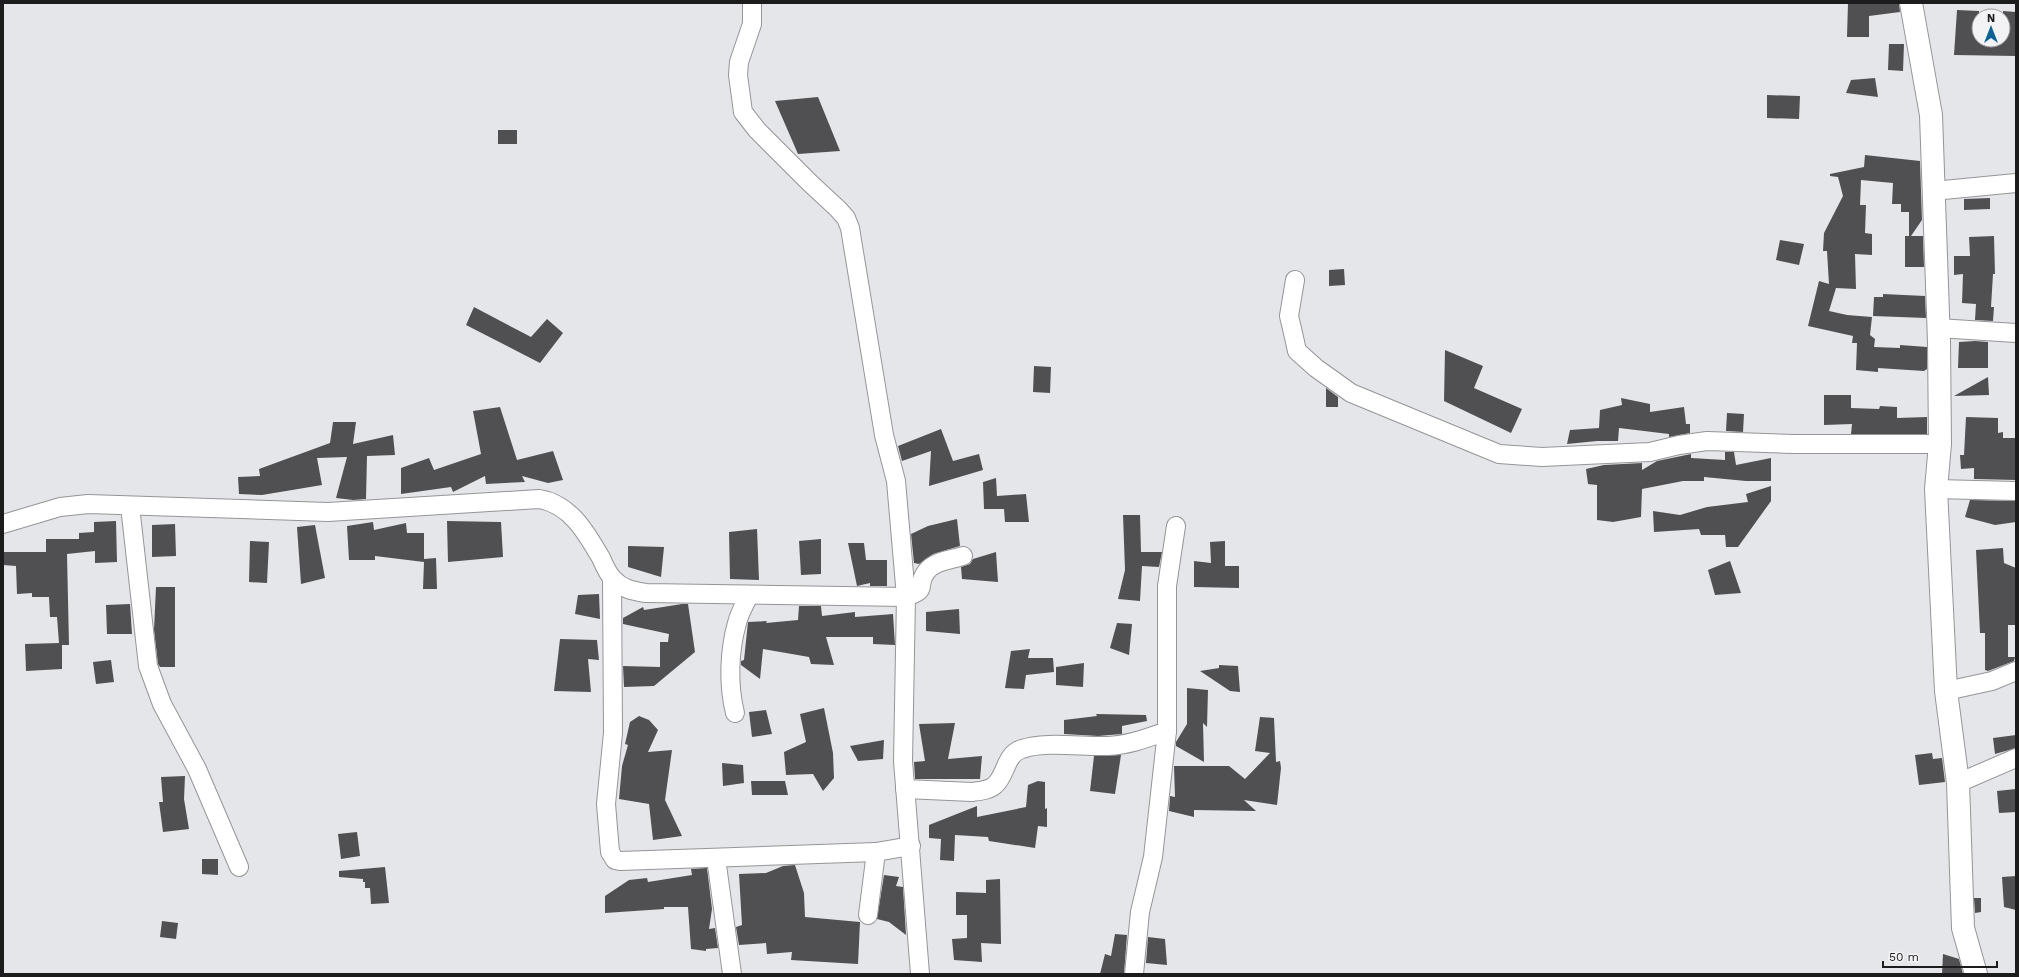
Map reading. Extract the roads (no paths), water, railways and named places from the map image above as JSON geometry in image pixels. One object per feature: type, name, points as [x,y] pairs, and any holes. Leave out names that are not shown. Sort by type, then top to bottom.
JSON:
[{"type":"street","points":[[752,3],[752,24],[739,62],[738,75],[743,112],[762,135],[810,183],[838,208],[846,218],[850,228],[884,434],[896,481],[906,597],[903,761],[911,846],[920,974]]},
{"type":"street","points":[[1911,3],[1931,115],[1940,444],[1936,489],[1946,691],[1958,783],[1963,928],[1976,974]]},
{"type":"street","points":[[1933,191],[2016,183]]},
{"type":"street","points":[[1295,280],[1289,316],[1297,351],[1316,368],[1351,393],[1499,454],[1542,457],[1650,452],[1679,445],[1707,441],[1793,444],[1940,444]]},
{"type":"street","points":[[1938,328],[2016,333]]},
{"type":"street","points":[[1936,489],[2016,491]]},
{"type":"street","points":[[3,524],[60,507],[76,505],[328,512],[539,499],[552,501],[562,507],[580,525],[612,578],[622,586],[632,591],[646,593],[906,597],[918,593],[921,589],[923,578],[934,565],[962,556]]},
{"type":"street","points":[[130,506],[148,666],[162,704],[197,769],[239,867]]},
{"type":"street","points":[[1134,974],[1140,912],[1152,858],[1167,731],[1167,586],[1176,526]]},
{"type":"street","points":[[612,578],[613,734],[606,804],[610,852],[615,860],[876,852],[911,846]]},
{"type":"street","points":[[735,713],[731,698],[731,663],[737,623],[749,594]]},
{"type":"street","points":[[1946,691],[1992,681],[2016,671]]},
{"type":"street","points":[[905,789],[972,792],[983,790],[995,785],[1014,752],[1021,749],[1038,746],[1109,746],[1140,742],[1167,731]]},
{"type":"street","points":[[1958,783],[2016,758]]},
{"type":"street","points":[[868,916],[876,852]]},
{"type":"street","points":[[716,858],[732,974]]}]
